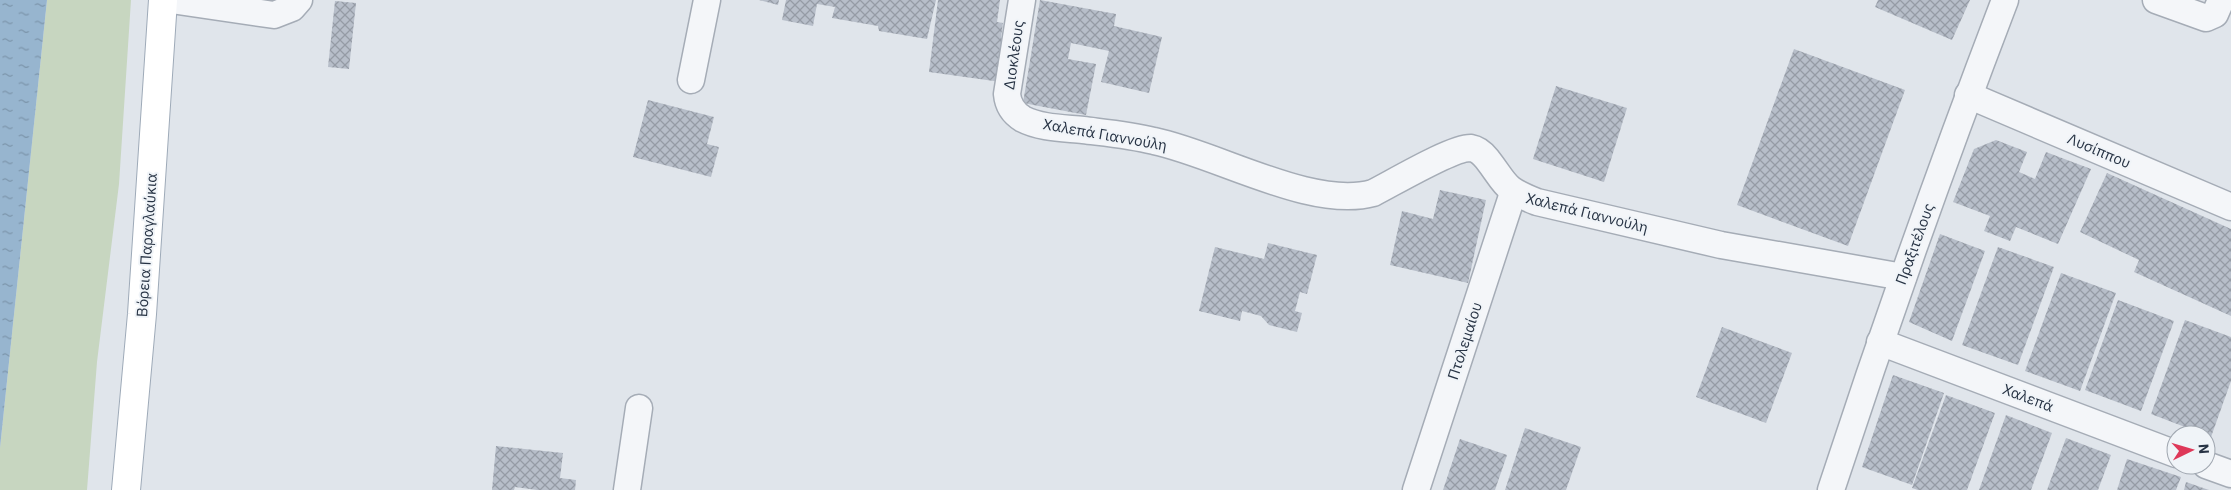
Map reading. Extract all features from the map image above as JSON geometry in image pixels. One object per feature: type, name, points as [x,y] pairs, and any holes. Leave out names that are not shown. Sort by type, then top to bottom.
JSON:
[{"type":"main road","name":"Βόρεια Παραγλαύκια","points":[[126,490],[142,314],[163,0]]},
{"type":"street","points":[[171,0],[274,15],[292,8],[299,0]]},
{"type":"street","points":[[691,80],[707,0]]},
{"type":"street","name":"Διοκλέους","points":[[1012,110],[1008,102],[1008,87],[1022,0]]},
{"type":"street","name":"Πραξιτέλους","points":[[1831,490],[1903,276],[2005,0]]},
{"type":"street","points":[[2156,0],[2206,18],[2215,14],[2221,0]]},
{"type":"street","name":"Λυσίππου","points":[[1968,96],[2231,207]]},
{"type":"street","name":"Χαλεπά Γιαννούλη","points":[[1012,110],[1030,122],[1155,141],[1305,190],[1340,196],[1363,196],[1373,193],[1455,152],[1472,148],[1480,152],[1487,159],[1500,179],[1513,193],[1537,202],[1721,245],[1903,276]]},
{"type":"street","name":"Πτολεμαίου","points":[[1416,490],[1513,193]]},
{"type":"street","name":"Χαλεπά","points":[[1880,342],[2166,450]]},
{"type":"street","points":[[627,490],[639,408]]},
{"type":"street","points":[[2216,469],[2231,474]]},
{"type":"green space","points":[[47,0],[131,0],[119,184],[97,362],[87,490],[0,490],[0,448]]},
{"type":"water","points":[[0,0],[47,0],[0,448]]},
{"type":"building","points":[[759,0],[779,0],[778,5]]},
{"type":"building","points":[[786,0],[936,0],[927,39],[879,31],[878,26],[832,18],[835,7],[817,4],[813,26],[782,20]]},
{"type":"building","points":[[938,0],[1000,0],[997,22],[1003,23],[1001,37],[1005,47],[1001,82],[929,72]]},
{"type":"building","points":[[1040,0],[1116,14],[1114,26],[1162,37],[1149,93],[1101,82],[1109,51],[1071,43],[1068,59],[1096,64],[1086,115],[1023,103]]},
{"type":"building","points":[[1878,0],[1970,0],[1952,40],[1875,7]]},
{"type":"building","points":[[335,1],[356,3],[349,69],[328,67]]},
{"type":"building","points":[[1794,49],[1905,90],[1848,246],[1737,205]]},
{"type":"building","points":[[1556,86],[1627,108],[1604,182],[1533,159]]},
{"type":"building","points":[[648,100],[714,117],[707,144],[719,147],[711,177],[633,157]]},
{"type":"building","points":[[1996,140],[2027,152],[2019,172],[2035,179],[2046,152],[2091,169],[2058,244],[2016,227],[2010,241],[1984,231],[1990,216],[1953,202],[1974,149]]},
{"type":"building","points":[[2107,173],[2231,229],[2231,316],[2134,272],[2139,260],[2080,232]]},
{"type":"building","points":[[1440,190],[1486,200],[1468,283],[1390,265],[1402,211],[1433,219]]},
{"type":"building","points":[[1940,234],[1985,251],[1952,341],[1909,322]]},
{"type":"building","points":[[1268,243],[1317,255],[1307,294],[1300,292],[1295,311],[1302,313],[1297,332],[1269,325],[1261,316],[1242,311],[1240,321],[1199,311],[1215,247],[1264,259]]},
{"type":"building","points":[[1998,247],[2054,267],[2018,365],[1962,345]]},
{"type":"building","points":[[2061,273],[2116,293],[2080,391],[2025,371]]},
{"type":"building","points":[[2118,300],[2174,321],[2141,411],[2085,390]]},
{"type":"building","points":[[2185,320],[2231,337],[2231,381],[2215,425],[2180,425],[2151,414]]},
{"type":"building","points":[[1722,327],[1792,353],[1766,423],[1696,397]]},
{"type":"building","points":[[1893,375],[1944,393],[1912,485],[1862,467]]},
{"type":"building","points":[[1946,395],[1995,413],[1967,490],[1918,490],[1912,488]]},
{"type":"building","points":[[2006,415],[2052,433],[2031,490],[1979,490]]},
{"type":"building","points":[[1525,428],[1581,447],[1566,490],[1505,490]]},
{"type":"building","points":[[2066,438],[2111,455],[2098,490],[2047,490]]},
{"type":"building","points":[[1460,439],[1507,455],[1495,490],[1443,490]]},
{"type":"building","points":[[496,446],[563,453],[560,478],[576,480],[575,490],[537,490],[515,487],[514,490],[492,490]]},
{"type":"building","points":[[2127,459],[2166,472],[2166,475],[2181,477],[2176,490],[2117,490]]},
{"type":"building","points":[[2186,482],[2209,490],[2184,490]]}]
